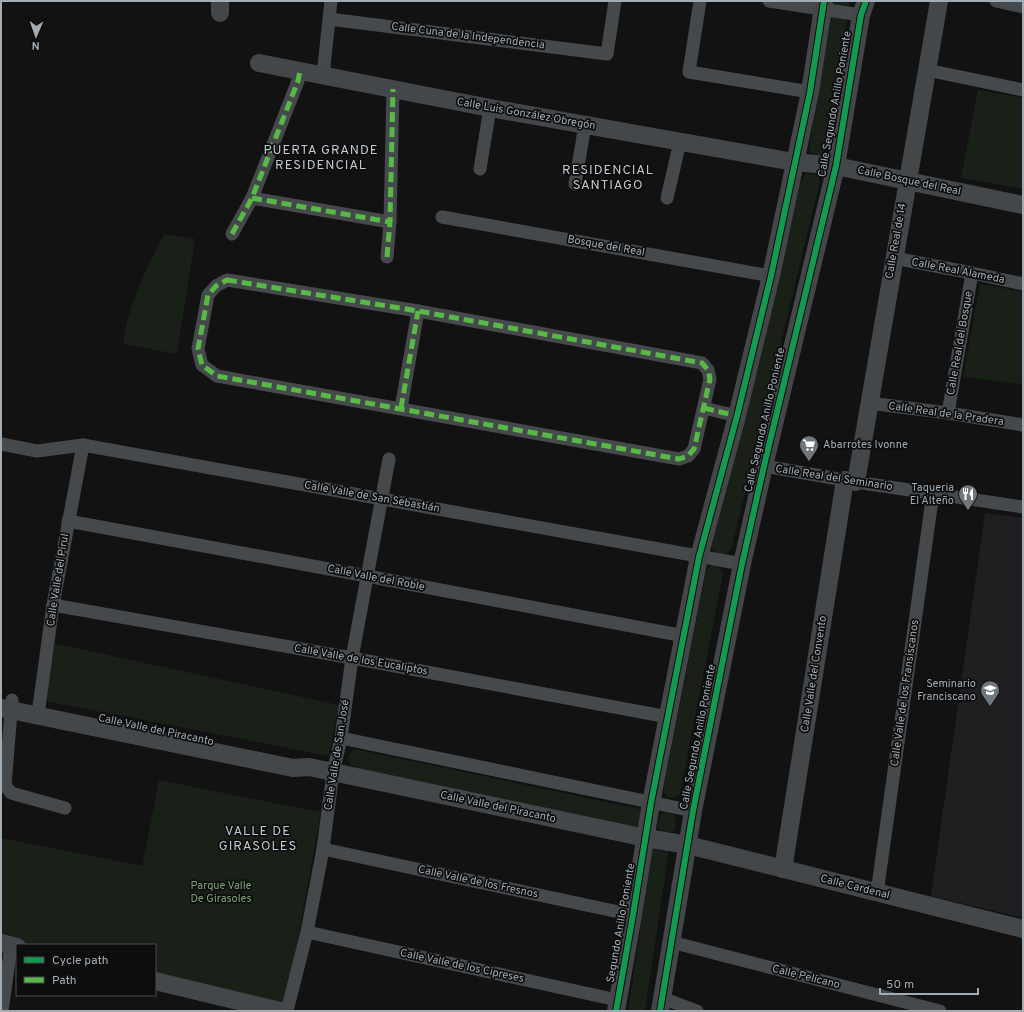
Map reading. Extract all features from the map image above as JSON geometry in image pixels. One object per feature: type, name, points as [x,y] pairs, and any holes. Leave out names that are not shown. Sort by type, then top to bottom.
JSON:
[{"type":"main road","name":"Calle Real de 14","points":[[850,481],[869,403],[939,1]]},
{"type":"main road","points":[[646,838],[699,557],[729,414],[771,276],[810,92],[824,5]]},
{"type":"main road","name":"Calle Segundo Anillo Poniente","points":[[688,845],[693,811],[742,564],[836,166],[863,8]]},
{"type":"main road","name":"Calle Luis González Obregón","points":[[258,63],[490,108],[794,162]]},
{"type":"main road","name":"Calle Bosque del Real","points":[[794,162],[836,166],[1023,205]]},
{"type":"main road","name":"Calle Valle del Convento","points":[[783,869],[850,481]]},
{"type":"main road","name":"Calle Valle del Piracanto","points":[[6,704],[293,768],[309,767],[646,838],[688,845]]},
{"type":"main road","name":"Segundo Anillo Poniente","points":[[617,1006],[646,838]]},
{"type":"main road","points":[[661,1004],[688,845]]},
{"type":"main road","name":"Calle Cardenal","points":[[688,845],[1023,929]]},
{"type":"main road","points":[[156,981],[280,1011]]},
{"type":"street","points":[[323,75],[331,1]]},
{"type":"street","name":"Calle Cuna de la Independencia","points":[[329,19],[607,54],[615,1]]},
{"type":"street","points":[[700,1],[689,72],[810,92]]},
{"type":"street","points":[[769,1],[863,8]]},
{"type":"street","points":[[996,1],[1023,7]]},
{"type":"street","points":[[927,70],[1023,90]]},
{"type":"street","points":[[232,234],[252,198],[298,81],[300,71]]},
{"type":"street","points":[[387,257],[390,222],[393,89]]},
{"type":"street","points":[[480,169],[490,108]]},
{"type":"street","points":[[575,184],[585,125]]},
{"type":"street","points":[[667,198],[680,142]]},
{"type":"street","points":[[252,198],[390,222]]},
{"type":"street","name":"Bosque del Real","points":[[442,217],[771,276]]},
{"type":"street","name":"Calle Real Alameda","points":[[894,258],[1023,284]]},
{"type":"street","name":"Calle Real del Bosque","points":[[948,413],[972,273]]},
{"type":"street","points":[[227,280],[418,311],[702,363],[708,370],[710,379],[694,449],[688,456],[679,459],[401,408],[218,376],[202,365],[198,349],[208,295],[216,286],[227,280]]},
{"type":"street","points":[[401,408],[418,311]]},
{"type":"street","name":"Calle Real de la Pradera","points":[[869,403],[948,413],[1023,426]]},
{"type":"street","points":[[704,408],[729,414]]},
{"type":"street","name":"Calle Valle de San Sebastián","points":[[1,444],[37,451],[83,445],[742,564]]},
{"type":"street","name":"Calle Valle del Pirul","points":[[38,711],[68,521],[83,445]]},
{"type":"street","name":"Calle Valle de San José","points":[[287,1011],[307,932],[323,849],[333,773],[341,738],[352,658],[389,459]]},
{"type":"street","name":"Calle Real del Seminario","points":[[764,466],[850,481],[1023,507]]},
{"type":"street","name":"Calle Valle de los Fransiscanos","points":[[877,893],[933,493]]},
{"type":"street","name":"Calle Valle del Roble","points":[[68,521],[684,636]]},
{"type":"street","name":"Calle Valle de los Eucaliptos","points":[[54,605],[352,658],[668,717]]},
{"type":"street","points":[[6,704],[4,785],[11,793],[65,808]]},
{"type":"street","points":[[341,738],[693,811]]},
{"type":"street","name":"Calle Valle de los Fresnos","points":[[323,849],[633,915]]},
{"type":"street","name":"Calle Valle de los Cipreses","points":[[307,932],[617,1006]]},
{"type":"street","name":"Calle Pelícano","points":[[671,942],[940,1011]]},
{"type":"street","points":[[2,1011],[10,946]]},
{"type":"street","points":[[661,1004],[697,1011]]},
{"type":"shaded area","name":"Seminario Franciscano","points":[[985,513],[1023,518],[1023,918],[931,896]]},
{"type":"green space","points":[[833,1],[850,1],[825,149],[822,155],[815,156],[810,151],[810,143]]},
{"type":"green space","points":[[978,90],[1023,98],[1023,189],[961,178]]},
{"type":"green space","points":[[805,174],[819,176],[819,185],[732,547],[726,555],[717,555],[711,548],[760,361],[800,183]]},
{"type":"green space","points":[[164,234],[195,239],[177,354],[123,344],[125,329],[133,301],[144,274]]},
{"type":"green space","points":[[980,284],[1023,292],[1023,384],[963,377]]},
{"type":"green space","points":[[711,566],[718,566],[723,574],[680,794],[674,798],[668,797],[663,791],[706,571]]},
{"type":"green space","points":[[48,642],[339,705],[329,756],[40,700]]},
{"type":"green space","points":[[355,749],[639,809],[644,815],[642,828],[359,770],[349,763],[348,757]]},
{"type":"green space","name":"Parque Valle De Girasoles","points":[[159,780],[321,812],[286,1005],[156,975],[156,944],[20,944],[1,940],[1,838],[142,866]]},
{"type":"green space","points":[[665,812],[675,816],[676,825],[673,832],[662,832],[657,828],[660,816]]},
{"type":"green space","points":[[653,847],[667,849],[668,855],[645,1011],[628,1011]]},
{"type":"marked path","points":[[232,234],[252,198],[298,81],[300,71]]},
{"type":"marked path","points":[[387,257],[390,222],[393,89]]},
{"type":"marked path","points":[[252,198],[390,222]]},
{"type":"marked path","points":[[227,280],[418,311],[702,363],[708,370],[710,379],[694,449],[688,456],[679,459],[217,376],[202,365],[198,349],[208,295],[216,286],[227,280]]},
{"type":"marked path","points":[[401,408],[418,311]]},
{"type":"marked path","points":[[704,408],[737,416]]},
{"type":"cycle path","points":[[616,1011],[651,803],[699,557],[737,416],[771,276],[810,92],[824,1]]},
{"type":"cycle path","points":[[660,1011],[693,811],[742,564],[836,166],[861,15],[866,1]]},
{"type":"place","name":"Abarrotes Ivonne","points":[[809,462]]},
{"type":"place","name":"Taqueria El Alteño","points":[[968,511]]},
{"type":"place","name":"Seminario Franciscano","points":[[990,707]]},
{"type":"district","name":"PUERTA GRANDE RESIDENCIAL","points":[[321,158]]},
{"type":"district","name":"RESIDENCIAL SANTIAGO","points":[[608,178]]},
{"type":"district","name":"VALLE DE GIRASOLES","points":[[258,840]]}]
